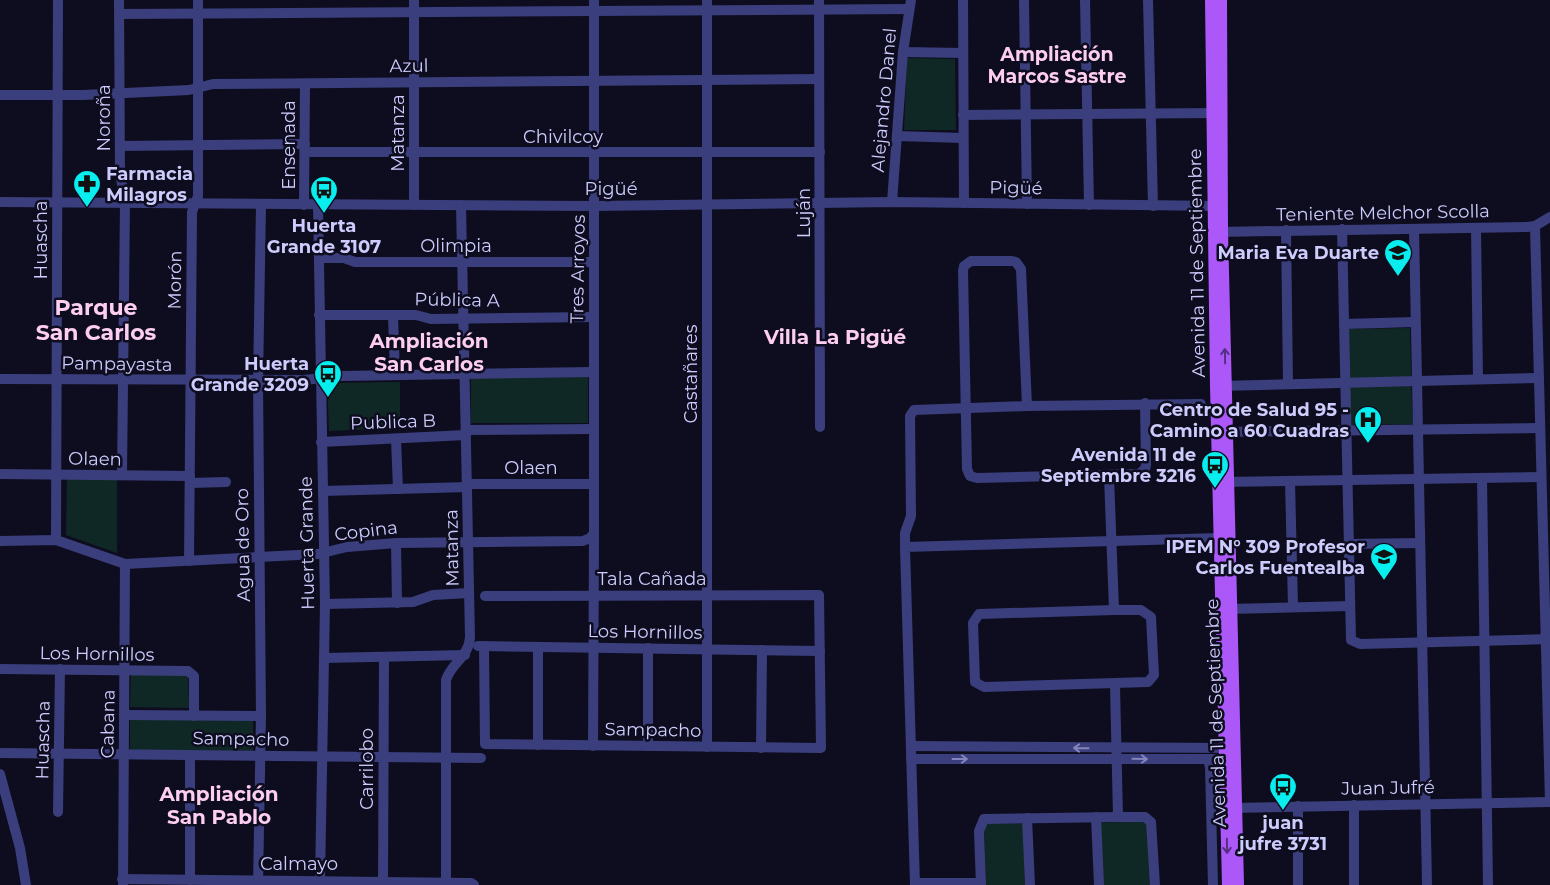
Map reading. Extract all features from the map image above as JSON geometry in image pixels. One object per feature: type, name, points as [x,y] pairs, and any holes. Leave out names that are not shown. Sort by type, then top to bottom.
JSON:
[{"type":"main road","name":"Avenida 11 de Septiembre","points":[[1211,0],[1217,113]]},
{"type":"main road","name":"Avenida 11 de Septiembre","points":[[1221,0],[1217,113],[1217,206],[1229,754],[1231,807],[1238,885]]},
{"type":"main road","name":"Avenida 11 de Septiembre","points":[[1223,482],[1219,538],[1226,609]]},
{"type":"main road","name":"Avenida 11 de Septiembre","points":[[1228,885],[1231,807]]},
{"type":"street","name":"Huascha","points":[[56,540],[58,0]]},
{"type":"street","name":"Noroña","points":[[119,0],[120,172],[125,203],[122,475]]},
{"type":"street","name":"Morón","points":[[189,561],[192,212],[196,204],[198,146],[198,0]]},
{"type":"street","points":[[963,0],[964,203]]},
{"type":"street","points":[[1024,0],[1027,204]]},
{"type":"street","points":[[1085,0],[1089,205]]},
{"type":"street","points":[[1148,0],[1153,206]]},
{"type":"street","points":[[119,14],[414,5],[910,5]]},
{"type":"street","name":"Matanza","points":[[414,5],[414,205]]},
{"type":"street","name":"Tres Arroyos","points":[[593,746],[594,5]]},
{"type":"street","name":"Castañares","points":[[707,5],[707,747]]},
{"type":"street","name":"Luján","points":[[819,5],[820,427]]},
{"type":"street","name":"Alejandro Danel","points":[[892,202],[904,52],[910,5]]},
{"type":"street","points":[[904,52],[962,53]]},
{"type":"street","name":"Azul","points":[[0,95],[58,95],[198,89],[213,84],[305,85],[414,82],[819,79]]},
{"type":"street","name":"Ensenada","points":[[304,205],[305,85]]},
{"type":"street","points":[[963,116],[1217,113]]},
{"type":"street","points":[[897,136],[963,138]]},
{"type":"street","name":"Chivilcoy","points":[[120,146],[305,148],[414,153],[820,152]]},
{"type":"street","name":"Pigüé","points":[[0,202],[595,206],[892,202],[1217,206]]},
{"type":"street","name":"Agua de Oro","points":[[258,883],[261,756],[258,381],[261,204]]},
{"type":"street","name":"Huerta Grande","points":[[318,205],[325,604],[320,880]]},
{"type":"street","name":"Matanza","points":[[461,205],[468,485],[468,651]]},
{"type":"street","name":"Teniente Melchor Scolla","points":[[1218,232],[1535,226],[1550,217]]},
{"type":"street","points":[[1535,226],[1541,477],[1547,543],[1550,802]]},
{"type":"street","points":[[1476,228],[1478,379]]},
{"type":"street","points":[[1342,229],[1350,636],[1354,644],[1548,640]]},
{"type":"street","points":[[1414,229],[1427,885]]},
{"type":"street","points":[[1286,230],[1288,384]]},
{"type":"street","name":"Olimpia","points":[[319,258],[344,258],[355,262],[594,262]]},
{"type":"street","points":[[1027,406],[1021,269],[1016,262],[1012,261],[970,261],[964,266],[963,271],[967,468],[970,476],[977,478],[1139,474],[1145,469],[1145,403]]},
{"type":"street","name":"Pública A","points":[[319,315],[416,315],[431,319],[594,317]]},
{"type":"street","points":[[393,315],[394,375]]},
{"type":"street","points":[[1344,324],[1415,322]]},
{"type":"street","name":"Pampayasta","points":[[0,379],[258,381],[341,376],[593,372]]},
{"type":"street","points":[[1221,386],[1538,378]]},
{"type":"street","points":[[1154,885],[1151,822],[1145,817],[987,818],[981,822],[979,831],[981,884],[915,884],[905,547],[905,533],[911,516],[911,412],[919,409],[966,407],[1145,403],[1201,404]]},
{"type":"street","points":[[1222,432],[1540,428]]},
{"type":"street","name":"Publica B","points":[[321,442],[396,439],[466,433],[594,429]]},
{"type":"street","points":[[396,439],[398,489]]},
{"type":"street","name":"Olaen","points":[[0,474],[122,475],[226,482]]},
{"type":"street","points":[[1110,476],[1114,610]]},
{"type":"street","points":[[1223,482],[1541,477]]},
{"type":"street","points":[[1482,478],[1488,885]]},
{"type":"street","points":[[1290,481],[1293,607]]},
{"type":"street","name":"Olaen","points":[[323,491],[468,485],[594,484]]},
{"type":"street","name":"Copina","points":[[0,541],[56,540],[125,564],[324,553],[348,547],[396,543],[583,541],[592,535]]},
{"type":"street","points":[[905,547],[1219,538]]},
{"type":"street","points":[[396,543],[396,603]]},
{"type":"street","points":[[1348,544],[1420,543]]},
{"type":"street","name":"Cabana","points":[[122,882],[125,564]]},
{"type":"street","points":[[325,604],[413,602],[432,595],[469,593]]},
{"type":"street","name":"Tala Cañada","points":[[485,596],[819,595],[820,650]]},
{"type":"street","points":[[1226,609],[1350,606]]},
{"type":"street","points":[[1114,610],[1141,610],[1151,617],[1154,675],[1144,684],[979,686],[974,678],[973,623],[976,616],[982,613],[1114,610]]},
{"type":"street","name":"Sampacho","points":[[484,646],[485,744],[761,748],[821,748],[820,650]]},
{"type":"street","name":"Los Hornillos","points":[[324,658],[384,657],[468,651],[484,646],[820,650]]},
{"type":"street","points":[[538,647],[538,745]]},
{"type":"street","points":[[648,648],[648,746]]},
{"type":"street","points":[[761,748],[762,650]]},
{"type":"street","points":[[446,882],[446,680],[448,674],[468,651]]},
{"type":"street","name":"Carrilobo","points":[[383,883],[384,657]]},
{"type":"street","name":"Los Hornillos","points":[[0,669],[188,671],[193,673],[194,716]]},
{"type":"street","name":"Huascha","points":[[58,812],[60,669]]},
{"type":"street","points":[[1115,685],[1118,817]]},
{"type":"street","name":"Sampacho","points":[[125,715],[261,716]]},
{"type":"street","points":[[911,746],[1116,754],[1208,760],[1229,754]]},
{"type":"street","name":"Sampacho","points":[[0,753],[481,758]]},
{"type":"street","points":[[190,754],[190,880]]},
{"type":"street","points":[[911,759],[1116,754],[1229,754]]},
{"type":"street","points":[[1208,760],[1210,767],[1213,885]]},
{"type":"street","points":[[0,774],[20,848],[26,885]]},
{"type":"street","name":"Juan Jufré","points":[[1231,807],[1550,802]]},
{"type":"street","points":[[1354,805],[1354,885]]},
{"type":"street","points":[[1298,806],[1298,885]]},
{"type":"street","points":[[1096,817],[1099,885]]},
{"type":"street","points":[[1027,818],[1030,885]]},
{"type":"street","name":"Calmayo","points":[[122,882],[190,880],[258,883],[320,880],[383,883],[446,882],[471,883],[474,885]]},
{"type":"green space","points":[[907,58],[955,59],[956,130],[904,130]]},
{"type":"green space","points":[[1410,328],[1411,377],[1348,379],[1348,329]]},
{"type":"green space","points":[[471,375],[588,376],[588,423],[471,423]]},
{"type":"green space","points":[[400,382],[400,428],[329,431],[327,383]]},
{"type":"green space","points":[[1411,385],[1413,424],[1350,425],[1349,387]]},
{"type":"green space","points":[[67,478],[117,478],[117,553],[66,535]]},
{"type":"green space","points":[[131,672],[188,673],[189,708],[130,707]]},
{"type":"green space","points":[[130,715],[253,717],[253,751],[130,750]]},
{"type":"green space","points":[[1145,821],[1148,823],[1151,885],[1102,885],[1099,823]]},
{"type":"green space","points":[[986,823],[1023,824],[1025,885],[986,885],[984,827]]},
{"type":"place","name":"Farmacia Milagros","points":[[87,208]]},
{"type":"place","name":"Huerta Grande 3107","points":[[324,214]]},
{"type":"place","name":"Maria Eva Duarte","points":[[1398,277]]},
{"type":"place","name":"Huerta Grande 3209","points":[[328,398]]},
{"type":"place","name":"Centro de Salud 95 - Camino a 60 Cuadras","points":[[1368,444]]},
{"type":"place","name":"Avenida 11 de Septiembre 3216","points":[[1215,489]]},
{"type":"place","name":"IPEM N° 309 Profesor Carlos Fuentealba","points":[[1384,581]]},
{"type":"place","name":"juan jufre 3731","points":[[1283,811]]},
{"type":"district","name":"Ampliación Marcos Sastre","points":[[1057,65]]},
{"type":"district","name":"Parque San Carlos","points":[[96,320]]},
{"type":"district","name":"Villa La Pigüé","points":[[835,337]]},
{"type":"district","name":"Ampliación San Carlos","points":[[429,352]]},
{"type":"district","name":"Ampliación San Pablo","points":[[219,806]]}]
